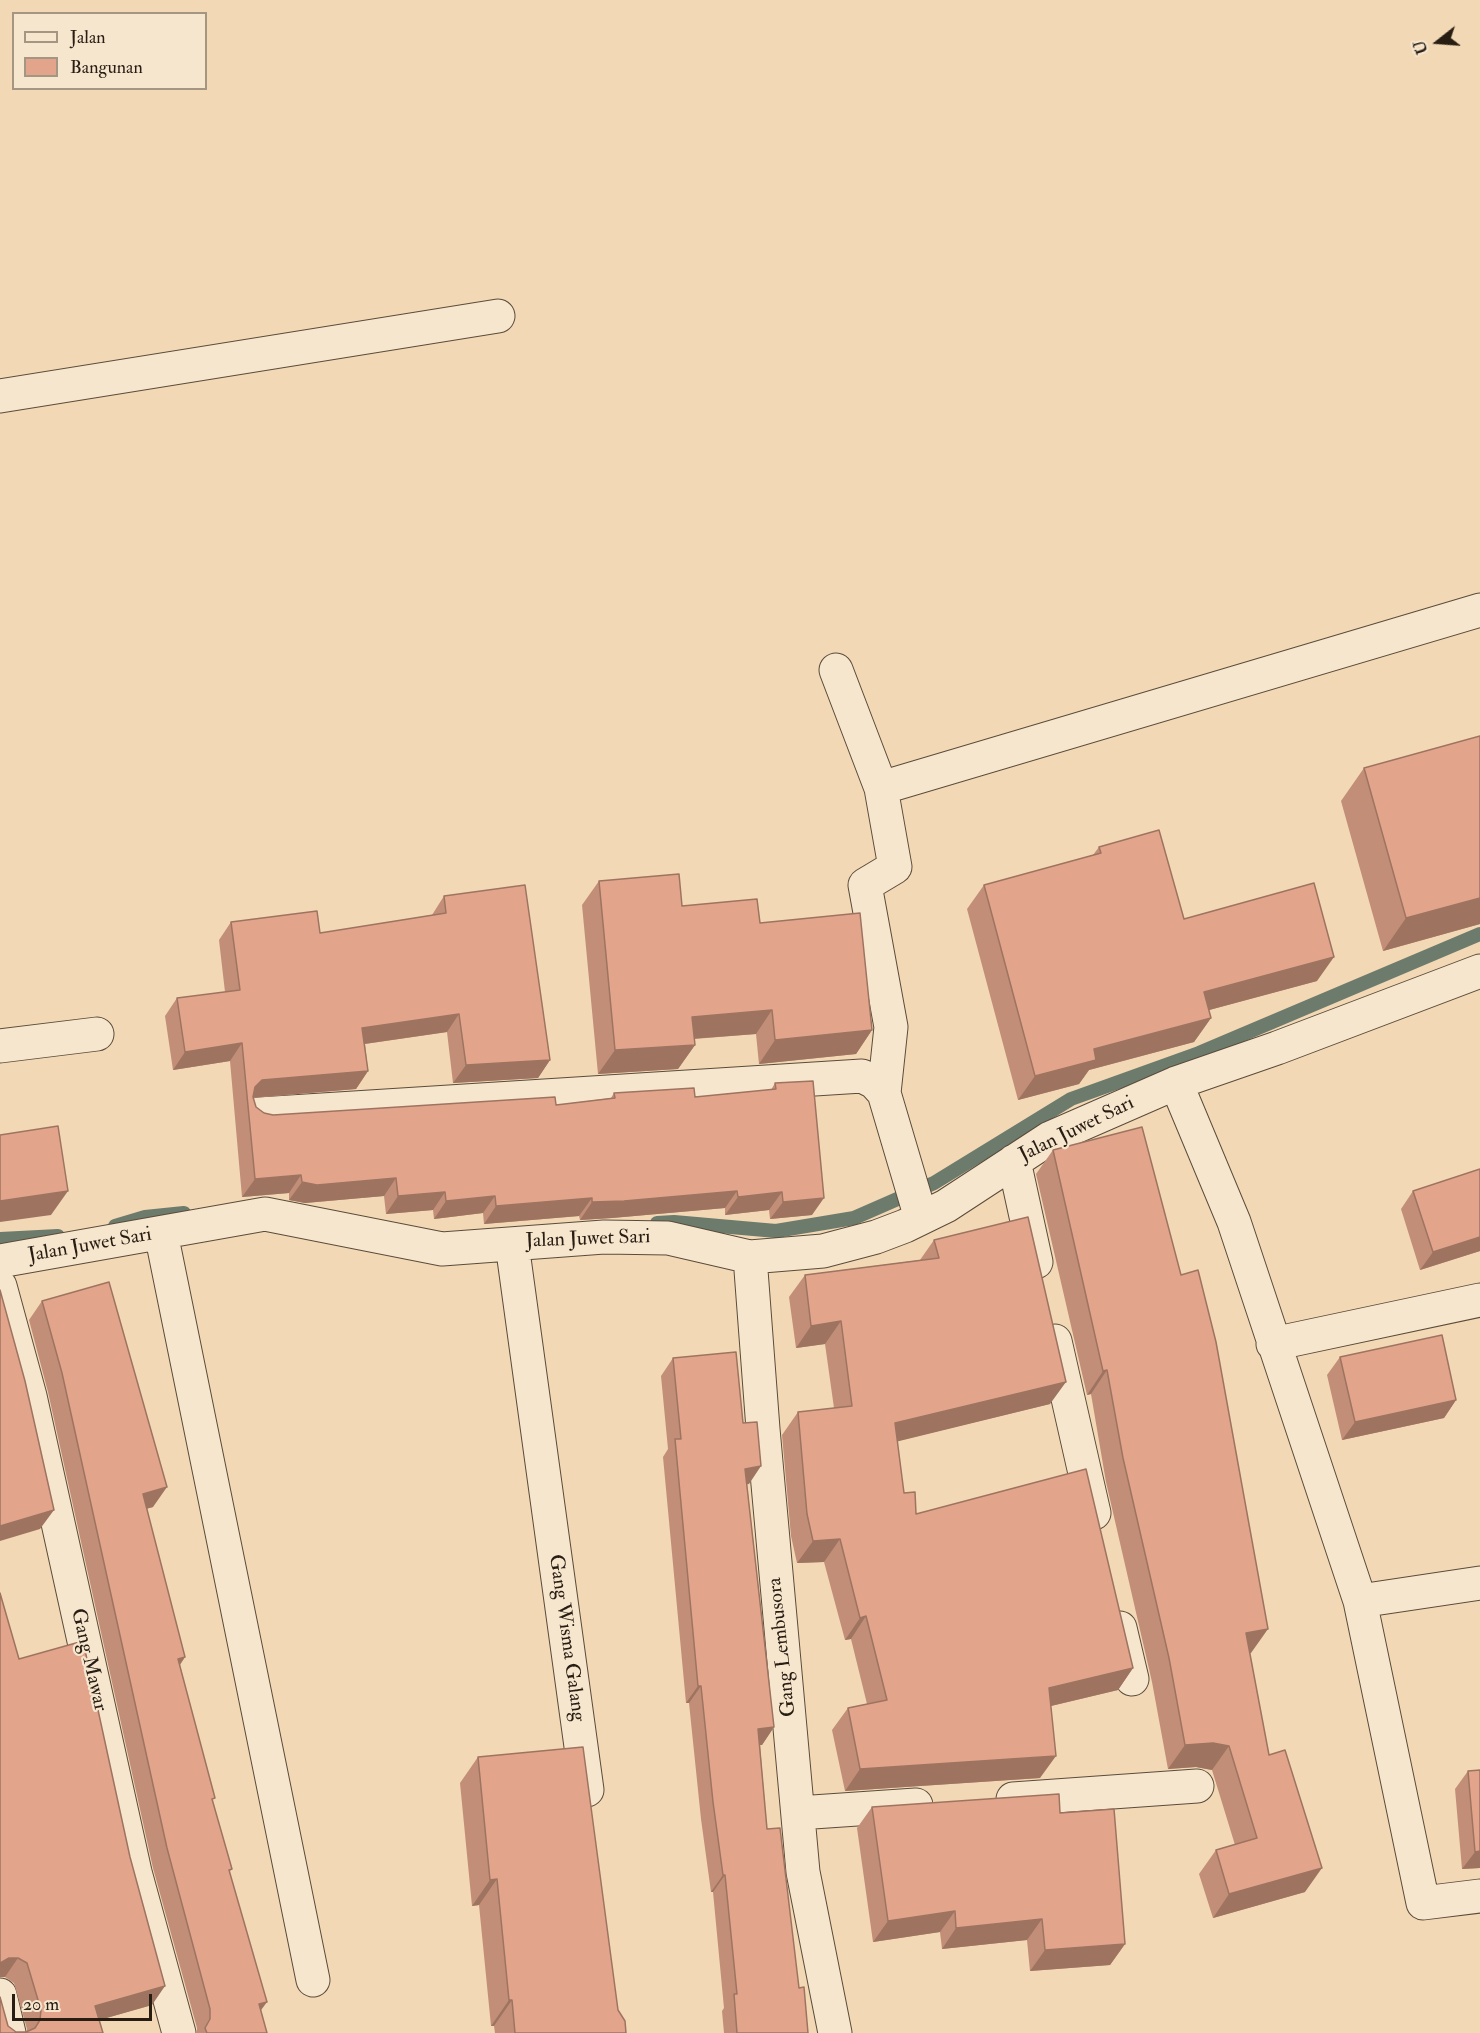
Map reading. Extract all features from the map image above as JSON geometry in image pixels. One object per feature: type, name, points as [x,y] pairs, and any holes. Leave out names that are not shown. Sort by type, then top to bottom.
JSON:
[{"type":"street","points":[[0,396],[498,316]]},
{"type":"street","points":[[881,788],[1480,610]]},
{"type":"street","points":[[836,670],[881,788],[895,867],[865,885],[891,1028],[884,1093],[921,1218]]},
{"type":"street","name":"Jalan Juwet Sari","points":[[0,1261],[265,1214],[442,1249],[604,1236],[669,1238],[750,1257],[823,1251],[876,1237],[921,1218],[946,1206],[1050,1138],[1176,1083],[1277,1048],[1480,970]]},
{"type":"street","points":[[0,1046],[97,1034]]},
{"type":"street","points":[[259,1114],[862,1076],[874,1082],[884,1093]]},
{"type":"street","points":[[1176,1083],[1234,1222],[1360,1601],[1423,1903],[1480,1896]]},
{"type":"street","points":[[1014,1161],[1100,1541]]},
{"type":"street","points":[[161,1233],[313,1980]]},
{"type":"street","name":"Gang Wisma Galang","points":[[512,1244],[591,1825]]},
{"type":"street","name":"Gang Lembusora","points":[[750,1257],[763,1429],[803,1872],[836,2033]]},
{"type":"street","name":"Gang Mawar","points":[[0,1286],[30,1396],[135,1872],[179,2033]]},
{"type":"street","points":[[1274,1344],[1480,1300]]},
{"type":"street","points":[[1360,1601],[1480,1583]]},
{"type":"street","points":[[1113,1599],[1132,1679]]},
{"type":"street","points":[[986,1800],[1197,1786]]},
{"type":"street","points":[[798,1813],[951,1803]]},
{"type":"street","points":[[0,1995],[9,2033]]},
{"type":"building","points":[[1480,736],[1480,898],[1406,918],[1364,768]]},
{"type":"building","points":[[1159,830],[1184,919],[1314,883],[1334,957],[1204,992],[1211,1018],[1094,1049],[1096,1060],[1035,1076],[984,885],[1101,853],[1099,847]]},
{"type":"building","points":[[679,874],[682,906],[757,899],[760,923],[860,913],[872,1030],[775,1040],[772,1010],[692,1017],[695,1045],[615,1050],[599,881]]},
{"type":"building","points":[[525,885],[550,1060],[466,1065],[459,1014],[362,1028],[368,1071],[262,1080],[255,1087],[253,1097],[256,1107],[264,1113],[273,1115],[555,1097],[556,1105],[615,1098],[614,1093],[694,1088],[695,1097],[776,1089],[775,1083],[813,1081],[824,1198],[783,1202],[782,1192],[738,1197],[737,1191],[624,1201],[592,1202],[592,1198],[496,1206],[495,1196],[446,1201],[445,1192],[398,1196],[396,1178],[317,1185],[302,1182],[301,1175],[255,1179],[242,1043],[185,1052],[177,998],[240,990],[231,922],[317,911],[320,933],[446,913],[444,896]]},
{"type":"building","points":[[58,1126],[68,1191],[0,1201],[0,1135]]},
{"type":"building","points":[[1142,1127],[1181,1275],[1198,1270],[1216,1342],[1268,1629],[1246,1633],[1269,1755],[1285,1750],[1322,1868],[1229,1894],[1216,1850],[1257,1838],[1229,1746],[1213,1743],[1185,1745],[1169,1658],[1123,1458],[1107,1370],[1103,1371],[1053,1150]]},
{"type":"building","points":[[1480,1169],[1480,1237],[1433,1252],[1413,1191]]},
{"type":"building","points":[[1028,1217],[1066,1382],[895,1423],[904,1493],[915,1492],[916,1514],[1086,1469],[1133,1668],[1049,1688],[1056,1756],[860,1769],[848,1708],[887,1700],[866,1616],[860,1618],[840,1539],[813,1541],[807,1514],[798,1412],[852,1406],[841,1321],[811,1326],[805,1275],[939,1258],[934,1240]]},
{"type":"building","points":[[109,1282],[167,1487],[143,1494],[185,1657],[178,1659],[215,1798],[212,1799],[232,1869],[229,1870],[267,2002],[259,2004],[267,2033],[207,2033],[205,2028],[210,2019],[210,2009],[167,1848],[62,1373],[42,1301]]},
{"type":"building","points":[[0,1290],[25,1381],[54,1510],[0,1526]]},
{"type":"building","points":[[1442,1335],[1456,1400],[1355,1422],[1340,1357]]},
{"type":"building","points":[[736,1352],[743,1423],[757,1422],[761,1466],[745,1469],[774,1727],[758,1729],[767,1829],[780,1828],[799,1988],[804,1987],[808,2033],[737,2033],[734,1994],[737,1994],[725,1875],[723,1875],[713,1802],[701,1686],[698,1686],[675,1439],[681,1439],[673,1358]]},
{"type":"building","points":[[0,1593],[19,1659],[83,1641],[130,1857],[165,1986],[95,2006],[103,2033],[0,2033],[0,1997],[8,2026],[16,2032],[26,2032],[35,2028],[40,2020],[41,2010],[27,1963],[18,1958],[9,1958],[0,1963]]},
{"type":"building","points":[[583,1747],[618,2010],[625,2021],[626,2033],[515,2033],[512,2000],[509,2000],[497,1879],[490,1880],[478,1757]]},
{"type":"building","points":[[1480,1770],[1480,1851],[1475,1852],[1468,1771]]},
{"type":"building","points":[[1059,1794],[1060,1813],[1114,1809],[1125,1944],[1045,1950],[1042,1919],[956,1928],[955,1911],[888,1921],[872,1807]]},
{"type":"waterway","points":[[657,1223],[674,1222],[776,1231],[854,1218],[934,1183],[1071,1099],[1199,1053],[1480,934]]},
{"type":"waterway","points":[[115,1226],[145,1217],[184,1213]]},
{"type":"waterway","points":[[0,1239],[58,1236]]}]
